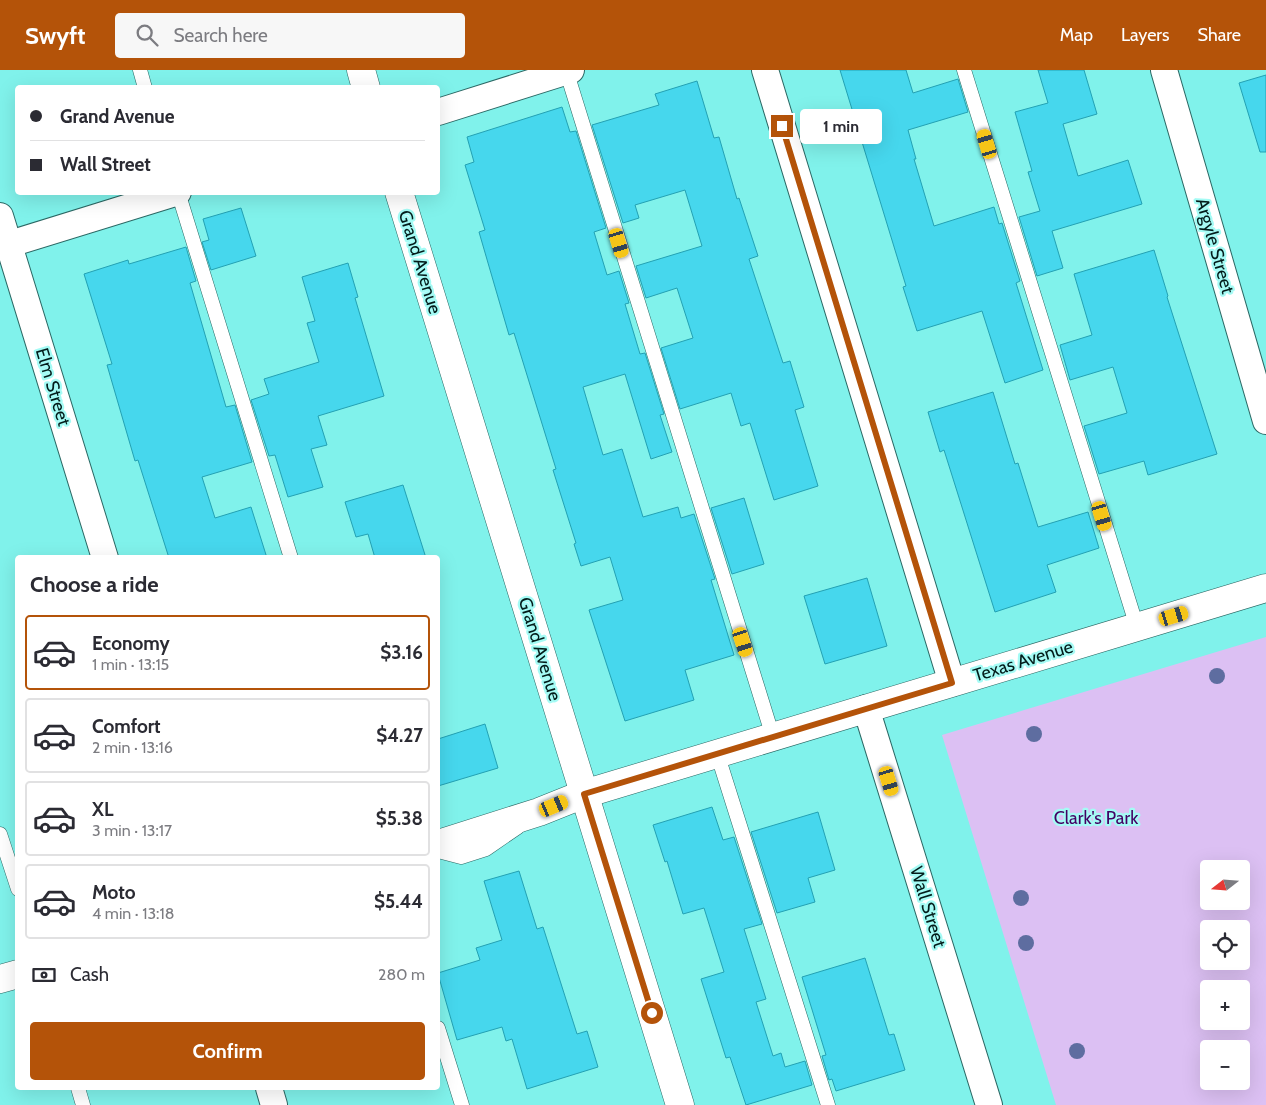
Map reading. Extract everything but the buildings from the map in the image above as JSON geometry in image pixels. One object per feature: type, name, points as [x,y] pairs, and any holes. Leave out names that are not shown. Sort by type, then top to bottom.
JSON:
[{"type":"main road","points":[[361,70],[365,85]]},
{"type":"main road","name":"Grand Avenue","points":[[400,195],[680,1105]]},
{"type":"main road","name":"Texas Avenue","points":[[440,843],[539,812],[584,794],[1266,588]]},
{"type":"main road","points":[[0,979],[15,975]]},
{"type":"street","points":[[765,70],[952,683]]},
{"type":"street","name":"Argyle Street","points":[[1164,70],[1266,422]]},
{"type":"street","points":[[440,111],[568,71]]},
{"type":"street","points":[[4,246],[171,195]]},
{"type":"street","name":"Elm Street","points":[[0,216],[4,246],[104,555]]},
{"type":"street","name":"Wall Street","points":[[866,708],[989,1105]]},
{"type":"street","points":[[270,1090],[274,1105]]},
{"type":"lane","points":[[140,70],[145,85]]},
{"type":"lane","points":[[964,70],[1137,627]]},
{"type":"lane","points":[[568,71],[773,737]]},
{"type":"lane","points":[[179,195],[290,555]]},
{"type":"lane","points":[[717,753],[828,1105]]},
{"type":"lane","points":[[440,852],[461,857],[486,849],[539,812]]},
{"type":"lane","points":[[0,834],[15,881]]},
{"type":"lane","points":[[440,1034],[462,1105]]},
{"type":"lane","points":[[79,1090],[83,1105]]},
{"type":"green space","name":"Clark's Park","points":[[1266,637],[1266,1105],[1056,1105],[942,735]]},
{"type":"route","points":[[652,1013],[584,794],[952,683],[782,126]]}]
